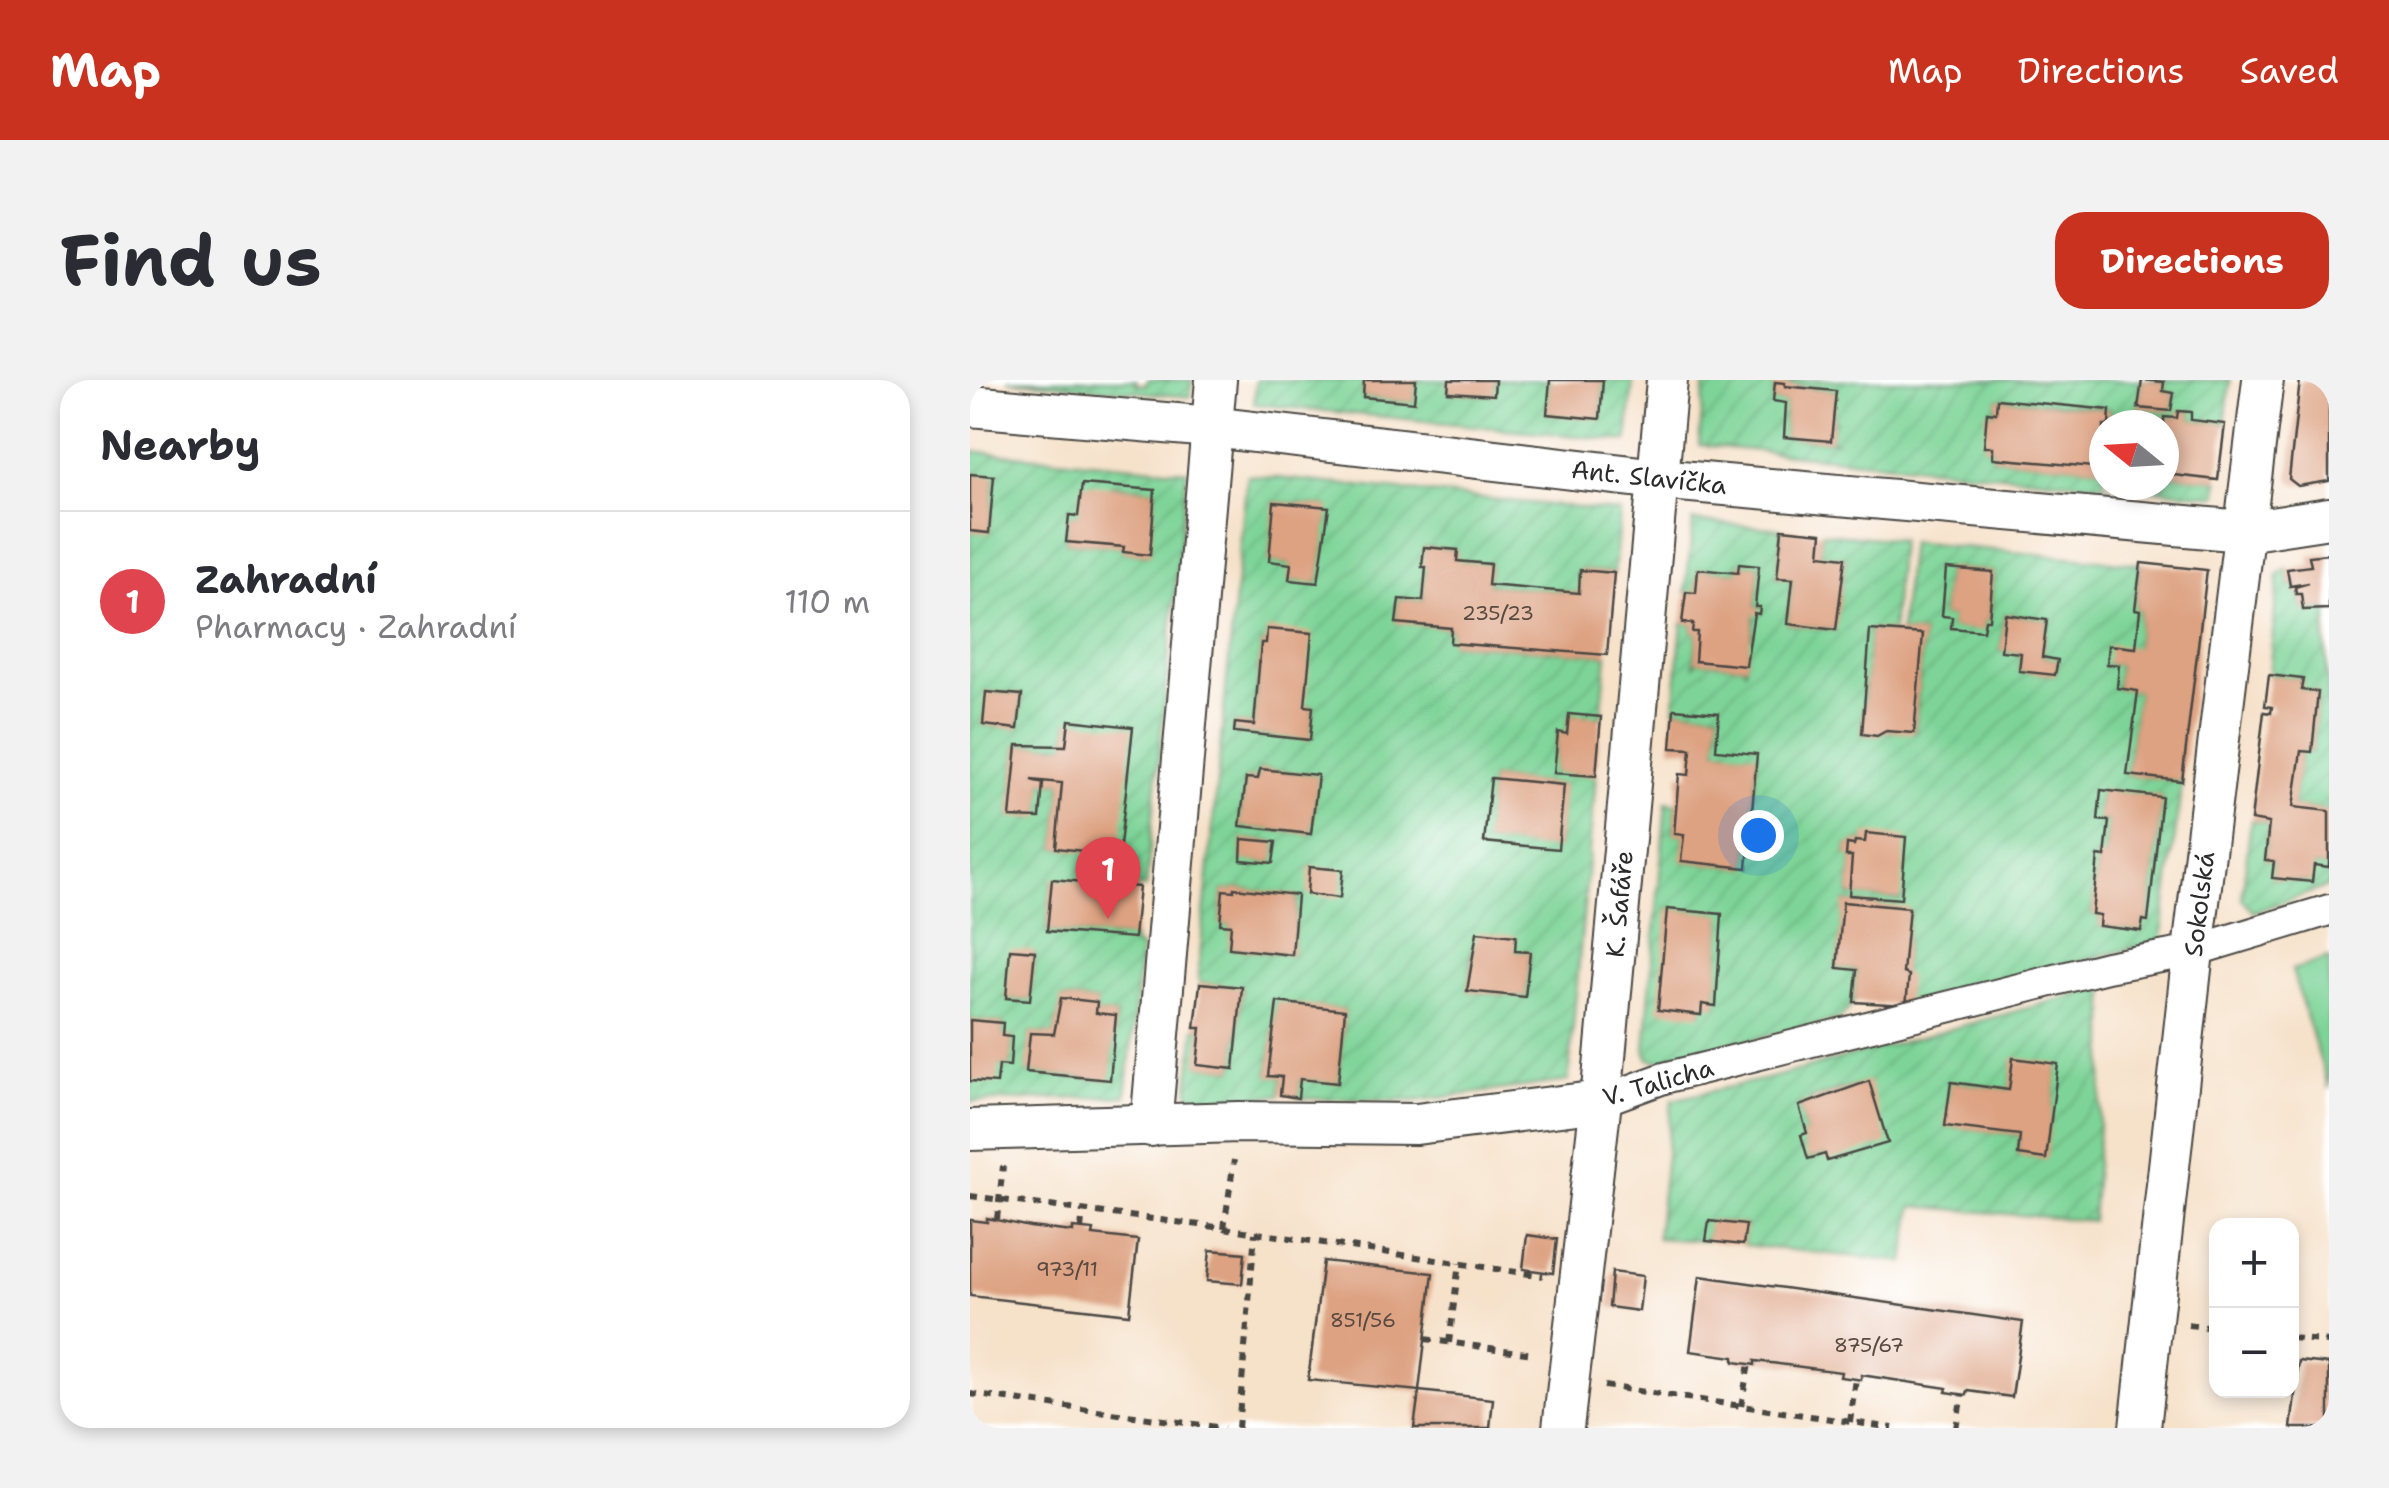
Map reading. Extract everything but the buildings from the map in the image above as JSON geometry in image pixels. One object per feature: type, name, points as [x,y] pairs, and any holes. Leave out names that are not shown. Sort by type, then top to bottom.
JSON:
[{"type":"street","points":[[1151,1126],[1216,380]]},
{"type":"street","name":"K. Šafáře","points":[[1563,1428],[1601,1101],[1667,380]]},
{"type":"street","name":"Sokolská","points":[[2140,1428],[2263,380]]},
{"type":"street","name":"Ant. Slavíčka","points":[[970,406],[1212,427],[1658,478],[2245,530],[2329,518]]},
{"type":"street","name":"V. Talicha","points":[[989,1129],[1239,1122],[1416,1124],[1601,1101],[1664,1078],[2106,967],[2193,951],[2329,910]]},
{"type":"path","points":[[1224,1228],[1239,1122]]},
{"type":"path","points":[[989,1129],[999,1200],[997,1219]]},
{"type":"path","points":[[970,1196],[1224,1228],[1580,1282]]},
{"type":"path","points":[[1082,1229],[1083,1210]]},
{"type":"path","points":[[1238,1428],[1256,1233]]},
{"type":"path","points":[[1449,1342],[1459,1263]]},
{"type":"path","points":[[1425,1339],[1741,1406],[1893,1428]]},
{"type":"path","points":[[2299,1339],[2329,1342]]},
{"type":"path","points":[[1741,1406],[1748,1364]]},
{"type":"path","points":[[1850,1422],[1856,1379]]},
{"type":"path","points":[[970,1394],[1224,1428]]},
{"type":"path","points":[[1956,1428],[1962,1394]]},
{"type":"green space","points":[[1008,380],[1136,380],[1136,384],[1146,385],[1147,380],[1192,380],[1190,397]]},
{"type":"green space","points":[[1256,380],[1364,380],[1363,397],[1414,402],[1416,380],[1449,380],[1448,392],[1493,395],[1495,380],[1550,380],[1548,414],[1600,418],[1603,380],[1633,380],[1627,441],[1254,404]]},
{"type":"green space","points":[[1705,380],[2230,380],[2225,424],[2191,420],[2191,412],[2171,410],[2174,393],[2163,391],[2163,382],[2142,381],[2138,408],[2160,410],[2110,410],[1998,399],[1985,447],[1993,447],[1993,458],[2089,467],[2089,484],[1699,445]],"holes":[[[1775,382],[1835,391],[1833,420],[1837,422],[1833,422],[1831,439],[1834,441],[1784,437],[1786,403],[1773,401]]]},
{"type":"green space","points":[[970,451],[1187,471],[1146,888],[1052,880],[1047,931],[1134,938],[1134,946],[1141,947],[1126,1096],[970,1102],[970,1081],[999,1065],[1010,1065],[1012,1038],[1002,1036],[1003,1023],[970,1020],[970,531],[989,532],[994,477],[970,474]],"holes":[[[1112,485],[1155,490],[1149,555],[1124,552],[1124,547],[1066,542],[1069,516],[1078,516]],[[987,692],[1022,695],[1018,728],[983,725]],[[1069,720],[1118,854],[1056,848],[1062,783],[1043,783],[1039,818],[1010,816],[1017,745],[1066,746]],[[1035,952],[1030,1000],[1006,998]],[[1062,998],[1096,1002],[1096,1013],[1116,1015],[1109,1080],[1027,1072],[1030,1033],[1054,1034]]]},
{"type":"green space","points":[[1247,475],[1620,512],[1614,573],[1581,570],[1579,593],[1488,585],[1490,564],[1457,562],[1457,550],[1424,547],[1423,601],[1399,599],[1396,622],[1451,628],[1451,643],[1607,655],[1601,717],[1569,714],[1567,734],[1558,733],[1554,772],[1596,776],[1568,1081],[1414,1101],[1298,1098],[1300,1079],[1338,1082],[1345,1010],[1277,1003],[1268,1075],[1282,1077],[1280,1095],[1193,1099],[1188,1089],[1195,1028],[1201,1028],[1198,1065],[1234,1069],[1242,988],[1200,983]],"holes":[[[1275,502],[1328,507],[1318,583],[1290,580],[1291,564],[1269,561]],[[1261,643],[1266,643],[1305,706],[1313,707],[1310,739],[1234,732],[1235,723],[1254,725]],[[1260,769],[1317,775],[1311,834],[1240,826],[1246,779],[1258,779]],[[1491,778],[1563,785],[1558,848],[1485,842]],[[1243,839],[1275,842],[1273,863],[1241,859]],[[1223,890],[1297,896],[1292,955],[1230,948],[1231,925],[1220,923]],[[1472,948],[1530,953],[1525,997],[1468,991]]]},
{"type":"green space","points":[[2179,476],[2218,480],[2217,496],[2179,492]]},
{"type":"green space","points":[[1693,521],[1782,529],[1777,578],[1793,579],[1788,624],[1835,630],[1845,558],[1820,555],[1822,533],[1900,540],[1892,632],[1870,630],[1862,734],[1877,736],[1886,731],[1915,732],[1923,634],[1900,632],[1910,542],[2140,564],[2136,648],[2107,664],[2119,665],[2117,688],[2138,691],[2127,775],[2182,781],[2161,941],[1906,1005],[1903,973],[1909,909],[1844,902],[1837,968],[1857,970],[1854,1002],[1840,1019],[1659,1061],[1649,1059],[1645,1050],[1666,802],[1676,804],[1674,833],[1684,835],[1682,861],[1747,868],[1757,755],[1716,750],[1719,713],[1674,709],[1682,623],[1693,624],[1692,631],[1697,632],[1694,667],[1697,661],[1744,666],[1745,671],[1754,613],[1759,607],[1755,607],[1759,566],[1739,564],[1738,573],[1699,569],[1696,593],[1686,592]],"holes":[[[1946,568],[1993,572],[1990,620],[1985,620],[1983,630],[1952,628],[1952,617],[1942,616]],[[2005,614],[2047,620],[2042,657],[2057,660],[2055,675],[2019,671],[2021,653],[2001,651]],[[2101,791],[2162,797],[2148,921],[2143,920],[2140,931],[2100,926],[2100,915],[2092,914],[2098,857],[2105,857],[2109,821],[2098,820]],[[1865,842],[1901,899],[1849,895],[1852,856],[1846,855],[1847,845]],[[1667,909],[1722,915],[1716,1005],[1702,1004],[1701,1015]]]},
{"type":"green space","points":[[2287,569],[2290,586],[2299,585],[2295,588],[2296,594],[2301,594],[2303,610],[2328,609],[2325,635],[2329,811],[2293,807],[2301,751],[2312,752],[2318,693],[2301,690],[2302,679],[2269,675],[2278,576]]},
{"type":"green space","points":[[2251,820],[2269,823],[2265,859],[2274,861],[2273,878],[2308,882],[2314,865],[2329,867],[2329,886],[2254,912],[2242,899]]},
{"type":"green space","points":[[2329,958],[2329,1089],[2292,970]]},
{"type":"green space","points":[[2105,987],[2105,1044],[2092,1221],[1913,1206],[1904,1262],[1743,1245],[1746,1225],[1710,1221],[1706,1241],[1657,1238],[1672,1100],[1770,1078]],"holes":[[[2014,1059],[2058,1065],[2045,1158],[2018,1155],[2020,1135],[1946,1126],[1951,1082],[2009,1090]],[[1869,1082],[1825,1154],[1809,1159],[1799,1106],[1810,1103],[1810,1099]]]},
{"type":"place","name":"Zahradní","points":[[1108,919]]}]
